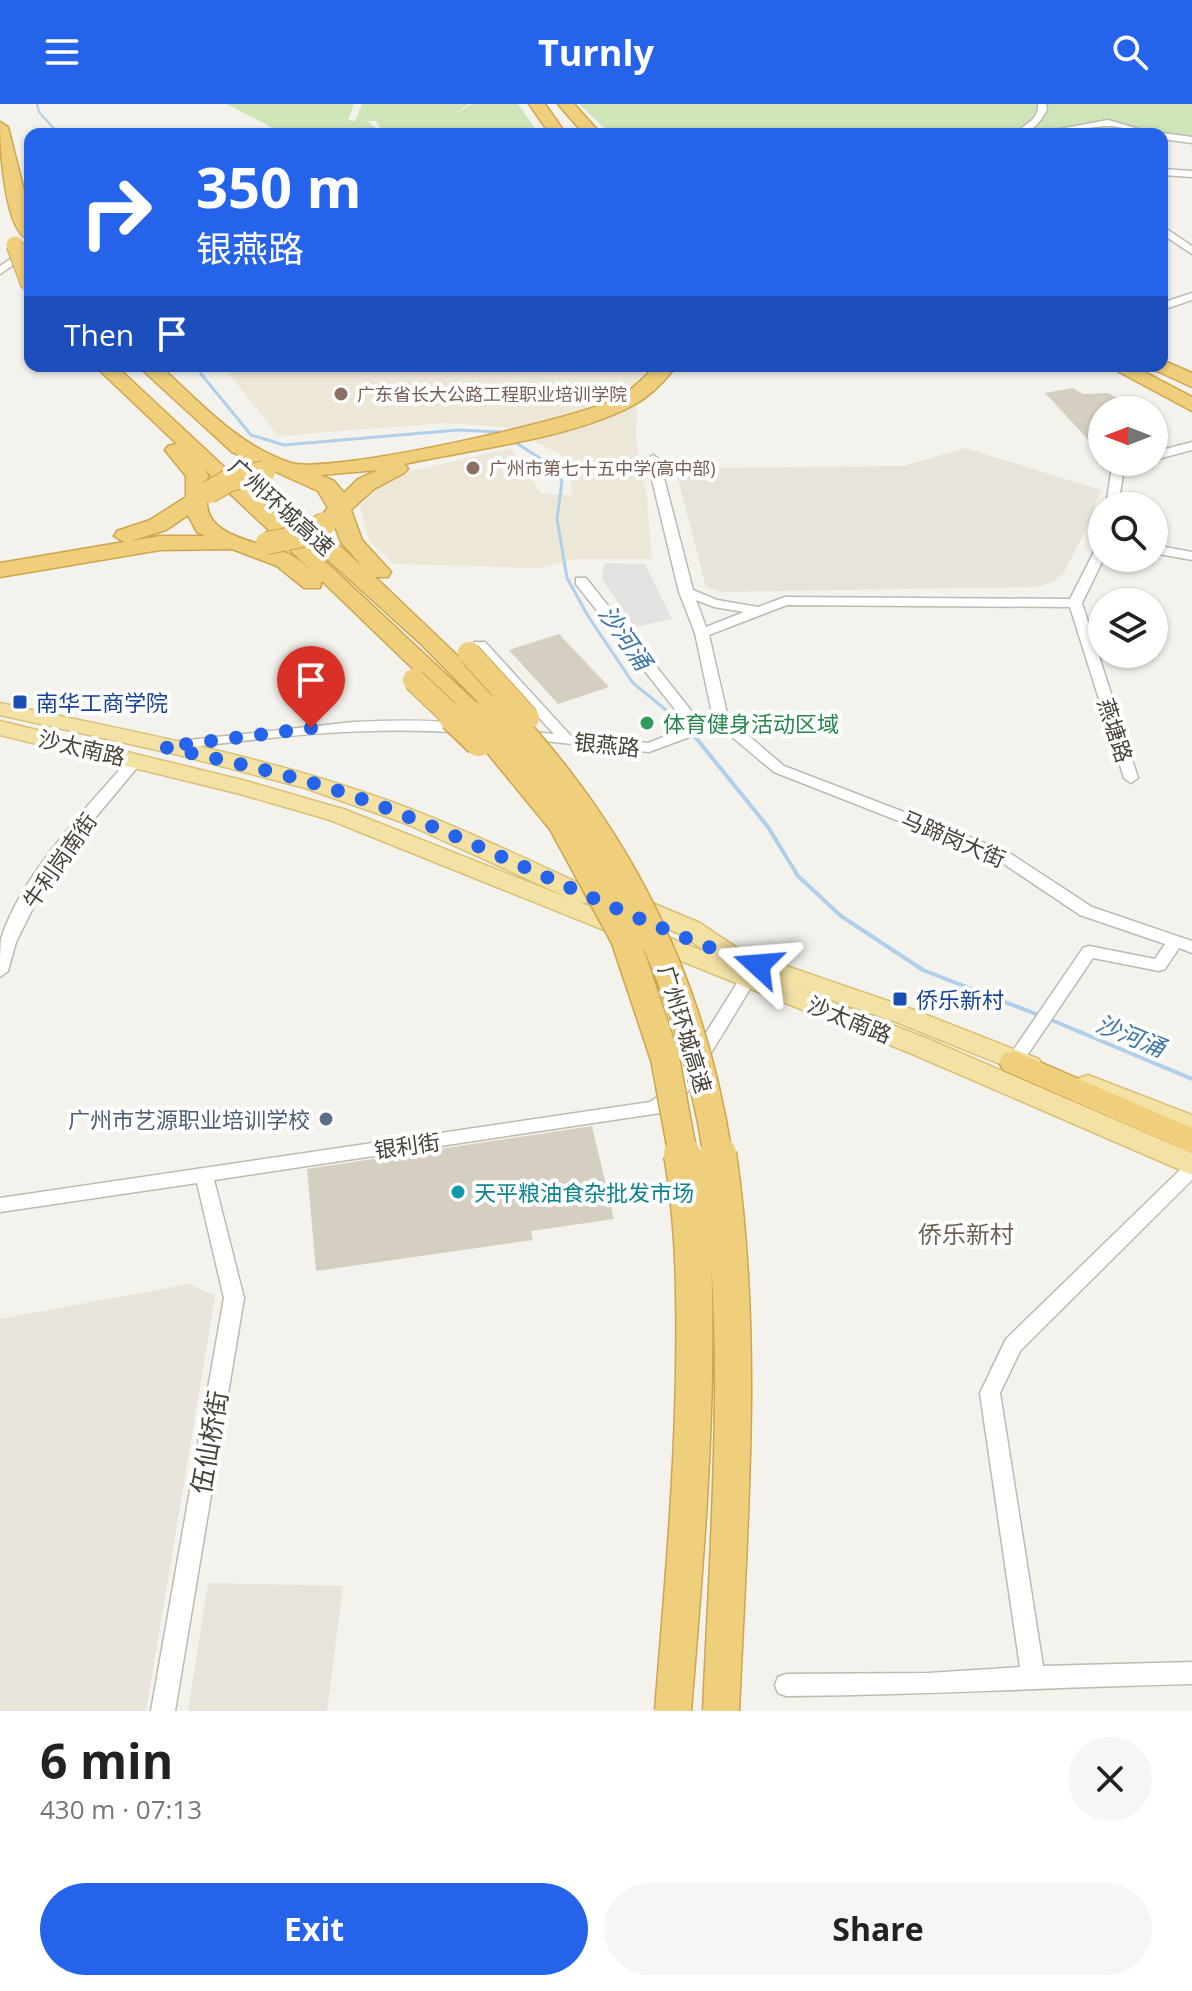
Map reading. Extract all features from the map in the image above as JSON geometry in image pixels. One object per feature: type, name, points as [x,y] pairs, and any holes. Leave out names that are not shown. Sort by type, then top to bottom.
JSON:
[{"type":"highway","points":[[537,104],[554,128]]},
{"type":"highway","points":[[566,104],[578,128]]},
{"type":"highway","points":[[566,104],[588,128]]},
{"type":"highway","points":[[0,127],[24,237]]},
{"type":"highway","points":[[0,204],[24,241]]},
{"type":"highway","points":[[1168,369],[1192,381]]},
{"type":"highway","points":[[95,372],[197,475],[208,530],[285,561],[303,574],[488,752],[587,872],[620,927]]},
{"type":"highway","name":"广州环城高速","points":[[111,372],[404,645],[545,759],[570,792],[631,888],[664,957],[691,1036],[710,1113],[723,1197],[732,1334],[721,1711]]},
{"type":"highway","name":"广州环城高速","points":[[137,372],[429,639],[484,709],[511,754],[554,810],[595,876],[648,995],[663,1047],[685,1157],[692,1223],[696,1322],[691,1497],[673,1711]]},
{"type":"highway","points":[[155,372],[263,466],[313,479]]},
{"type":"highway","points":[[263,466],[292,470],[345,469],[587,418],[634,396],[660,372]]},
{"type":"highway","points":[[0,570],[149,544],[185,541],[245,543],[303,536],[348,510],[366,484],[396,469],[601,419],[650,394],[674,372]]},
{"type":"highway","points":[[1129,372],[1192,405]]},
{"type":"highway","points":[[0,560],[137,533],[200,500],[230,480],[263,466],[345,469]]},
{"type":"highway","points":[[292,470],[329,489],[336,517],[363,555],[506,690],[567,774],[631,888]]},
{"type":"highway","points":[[1014,1062],[1192,1141]]},
{"type":"main road","name":"沙太南路","points":[[0,709],[279,773],[356,797],[531,880],[565,914],[680,967],[748,979],[992,1076],[1190,1168]]},
{"type":"main road","name":"沙太南路","points":[[0,728],[136,760],[338,815],[531,880],[677,936],[905,1016],[1014,1062],[1060,1075],[1192,1126]]},
{"type":"street","points":[[1028,128],[1036,122],[1043,110],[1042,104]]},
{"type":"street","points":[[1076,128],[1108,123],[1128,128]]},
{"type":"street","points":[[1168,137],[1192,140]]},
{"type":"street","points":[[1168,172],[1192,174]]},
{"type":"street","points":[[1168,233],[1192,251]]},
{"type":"street","points":[[0,271],[24,244]]},
{"type":"street","points":[[1168,305],[1192,296]]},
{"type":"street","points":[[1168,452],[1192,446]]},
{"type":"street","points":[[653,459],[686,592],[702,633],[721,720]]},
{"type":"street","points":[[1168,552],[1192,556]]},
{"type":"street","points":[[702,633],[785,601],[1075,603],[1090,572]]},
{"type":"street","points":[[581,581],[698,729]]},
{"type":"street","points":[[686,592],[714,603],[758,610]]},
{"type":"street","name":"燕塘路","points":[[1075,603],[1131,778]]},
{"type":"street","points":[[480,645],[567,740]]},
{"type":"street","name":"银燕路","points":[[164,747],[376,723],[438,726],[649,748],[721,720]]},
{"type":"street","name":"马蹄岗大街","points":[[721,720],[779,769],[1003,856],[1086,911],[1184,944]]},
{"type":"street","name":"牛利岗南街","points":[[0,971],[11,933],[29,901],[83,823],[136,760]]},
{"type":"street","points":[[1014,1062],[1089,952],[1159,965],[1184,944]]},
{"type":"street","name":"银利街","points":[[0,1205],[654,1108],[679,1091],[748,979]]},
{"type":"street","points":[[1033,1677],[990,1393],[1013,1345],[1190,1168]]},
{"type":"street","name":"伍仙桥街","points":[[163,1711],[234,1298],[204,1175]]},
{"type":"street","points":[[786,1685],[928,1684],[1033,1677],[1192,1673]]},
{"type":"shaded area","name":"广州市第七十五中学(高中部)","points":[[228,372],[645,372],[637,386],[636,439],[647,499],[652,559],[577,559],[539,568],[394,564],[369,541],[360,507],[386,477],[511,448],[542,494],[573,495],[566,457],[505,427],[444,423],[278,436]]},
{"type":"shaded area","points":[[965,448],[1101,490],[1088,492],[1088,526],[1063,574],[1053,582],[1037,587],[721,592],[706,587],[675,468],[904,466]]},
{"type":"shaded area","points":[[604,563],[645,564],[672,619],[635,627],[602,579]]},
{"type":"shaded area","points":[[190,1284],[215,1296],[146,1711],[0,1711],[0,1319]]},
{"type":"shaded area","points":[[208,1583],[343,1586],[327,1711],[188,1711]]},
{"type":"green space","points":[[227,104],[354,104],[348,120],[355,121],[362,104],[469,104],[454,115],[472,104],[518,104],[535,128],[380,128],[376,121],[367,121],[376,128],[273,128]]},
{"type":"green space","points":[[579,104],[1192,104],[1192,144],[1168,140],[1168,128],[605,128]]},
{"type":"building","points":[[1073,388],[1083,394],[1108,393],[1113,396],[1088,396],[1088,439],[1045,393]]},
{"type":"building","points":[[559,634],[609,687],[558,704],[509,650]]},
{"type":"building","name":"天平粮油食杂批发市场","points":[[592,1126],[614,1219],[531,1231],[533,1240],[316,1271],[307,1169]]},
{"type":"waterway","name":"沙河涌","points":[[37,104],[39,112],[54,128]]},
{"type":"waterway","name":"沙河涌","points":[[200,372],[203,376]]},
{"type":"waterway","name":"沙河涌","points":[[201,374],[251,435],[284,445],[458,430],[500,432],[504,435]]},
{"type":"waterway","name":"沙河涌","points":[[512,440],[544,461],[562,481],[557,519],[567,578],[588,616],[633,683],[677,719]]},
{"type":"waterway","name":"沙河涌","points":[[675,717],[688,728],[768,827],[798,876],[841,916],[923,970],[1041,1016]]},
{"type":"waterway","name":"沙河涌","points":[[1049,1019],[1192,1079]]},
{"type":"place","name":"广东省长大公路工程职业培训学院","points":[[341,394]]},
{"type":"place","name":"广州市第七十五中学(高中部)","points":[[473,468]]},
{"type":"place","name":"南华工商学院","points":[[20,702]]},
{"type":"place","name":"体育健身活动区域","points":[[647,723]]},
{"type":"place","name":"侨乐新村","points":[[900,999]]},
{"type":"place","name":"广州市艺源职业培训学校","points":[[326,1119]]},
{"type":"place","name":"天平粮油食杂批发市场","points":[[458,1192]]},
{"type":"district","name":"侨乐新村","points":[[966,1233]]},
{"type":"route","points":[[311,728],[164,747],[279,773],[356,797],[455,835],[677,936],[758,965]]}]
